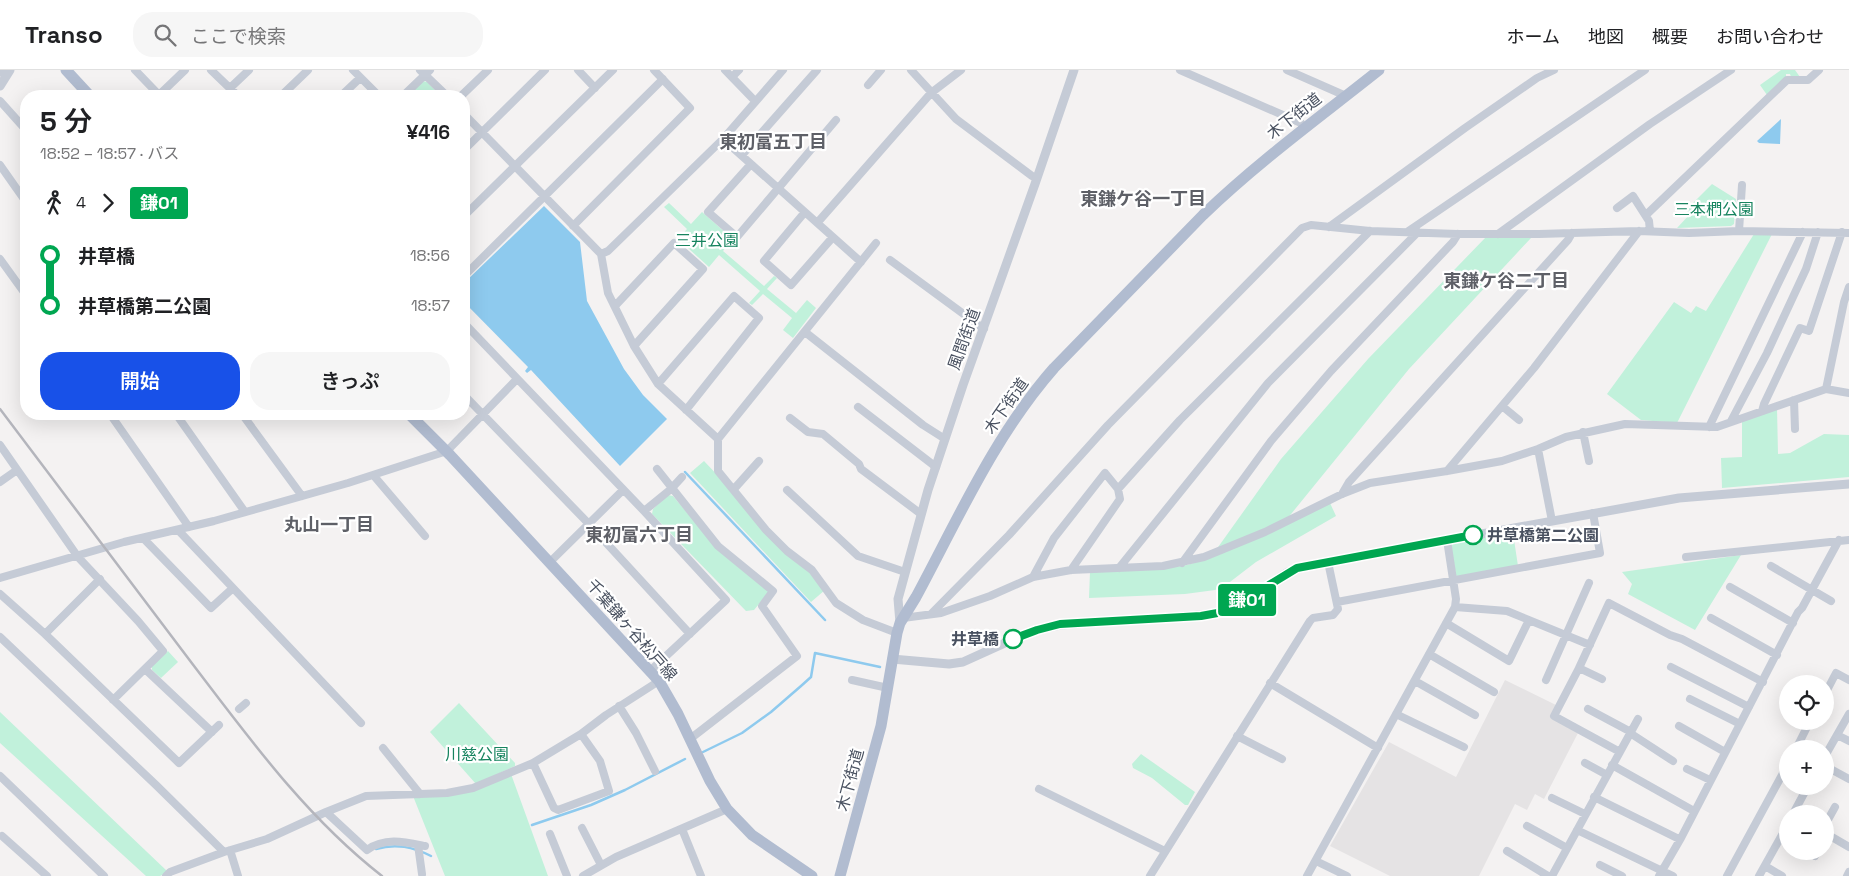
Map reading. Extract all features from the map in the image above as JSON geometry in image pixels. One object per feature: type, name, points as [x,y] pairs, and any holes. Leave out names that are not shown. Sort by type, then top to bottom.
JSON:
[{"type":"main road","points":[[66,70],[84,90]]},
{"type":"main road","name":"木下街道","points":[[840,876],[881,726],[900,625],[1011,423],[1033,392],[1207,210],[1230,189],[1379,70]]},
{"type":"main road","name":"千葉鎌ヶ谷松戸線","points":[[415,420],[550,562],[659,681],[727,809],[752,834],[812,876]]},
{"type":"street","points":[[0,86],[10,70]]},
{"type":"street","points":[[135,70],[153,90]]},
{"type":"street","points":[[165,90],[185,70]]},
{"type":"street","points":[[211,70],[230,88],[249,70]]},
{"type":"street","points":[[287,90],[308,70]]},
{"type":"street","points":[[353,70],[373,90]]},
{"type":"street","points":[[467,90],[488,70]]},
{"type":"street","points":[[470,144],[545,70]]},
{"type":"street","points":[[578,70],[595,88]]},
{"type":"street","points":[[470,210],[613,70]]},
{"type":"street","points":[[573,226],[690,108],[654,70]]},
{"type":"street","points":[[725,70],[756,101]]},
{"type":"street","points":[[732,77],[739,70]]},
{"type":"street","points":[[601,254],[608,251],[723,138],[782,70]]},
{"type":"street","points":[[742,155],[817,70]]},
{"type":"street","points":[[868,84],[881,70]]},
{"type":"street","points":[[911,70],[956,119],[995,150],[1037,178]]},
{"type":"street","points":[[919,77],[925,70]]},
{"type":"street","points":[[818,222],[931,93],[961,70]]},
{"type":"street","name":"風間街道","points":[[900,625],[898,599],[936,466],[1074,70]]},
{"type":"street","points":[[1180,70],[1301,123],[1304,129]]},
{"type":"street","points":[[1287,70],[1346,96]]},
{"type":"street","points":[[1329,227],[1465,128],[1537,78],[1554,70]]},
{"type":"street","points":[[1407,232],[1645,70]]},
{"type":"street","points":[[1498,234],[1650,124],[1731,70]]},
{"type":"street","points":[[1646,215],[1787,80],[1808,80],[1820,70]]},
{"type":"street","points":[[408,90],[425,72],[442,90]]},
{"type":"street","points":[[348,90],[360,78]]},
{"type":"street","points":[[470,270],[663,79]]},
{"type":"street","points":[[0,101],[20,123]]},
{"type":"street","points":[[470,120],[601,254],[608,293],[634,346],[658,384],[718,439]]},
{"type":"street","points":[[751,164],[708,212],[737,237],[836,120]]},
{"type":"street","points":[[723,138],[861,262]]},
{"type":"street","points":[[0,165],[20,193]]},
{"type":"street","points":[[1739,231],[1742,185]]},
{"type":"street","points":[[1617,208],[1633,196],[1649,221],[1650,231]]},
{"type":"street","points":[[804,212],[764,261],[778,275],[791,286],[832,237]]},
{"type":"street","points":[[931,614],[1009,535],[1108,425],[1302,228],[1311,225],[1370,231],[1458,234],[1639,231],[1689,233],[1739,231],[1845,233],[1809,331],[1800,328],[1762,411]]},
{"type":"street","points":[[1118,489],[1180,420],[1370,231]]},
{"type":"street","points":[[1448,471],[1534,368],[1639,231]]},
{"type":"street","points":[[1119,568],[1268,383],[1418,232]]},
{"type":"street","points":[[1708,427],[1803,232]]},
{"type":"street","points":[[1730,422],[1766,353],[1806,269],[1818,232]]},
{"type":"street","points":[[1342,494],[1349,482],[1568,240],[1572,233]]},
{"type":"street","points":[[1182,563],[1270,442],[1331,371],[1453,242],[1458,234]]},
{"type":"street","points":[[615,306],[674,243],[702,269],[634,346]]},
{"type":"street","points":[[876,243],[718,439],[718,471],[766,530],[786,551],[812,570],[836,603],[863,620],[900,625],[990,596],[1033,578],[1071,570],[1164,566],[1182,563],[1204,557],[1265,532],[1342,494],[1370,483],[1448,471],[1502,460],[1538,450],[1566,437],[1583,432],[1625,424],[1717,427],[1826,389],[1849,393]]},
{"type":"street","points":[[0,259],[20,287]]},
{"type":"street","points":[[890,260],[984,329]]},
{"type":"street","points":[[1826,389],[1844,302],[1849,287]]},
{"type":"street","points":[[658,384],[734,296],[759,318],[686,410]]},
{"type":"street","points":[[470,329],[644,511],[726,600],[650,671]]},
{"type":"street","points":[[805,332],[923,425],[945,439]]},
{"type":"street","points":[[0,578],[374,476],[446,451],[517,379]]},
{"type":"street","points":[[1794,400],[1795,429]]},
{"type":"street","points":[[470,402],[588,524],[690,634]]},
{"type":"street","points":[[1502,406],[1519,420]]},
{"type":"street","points":[[858,407],[936,466]]},
{"type":"street","points":[[790,418],[808,432],[823,434],[859,464],[861,469],[921,514]]},
{"type":"street","points":[[114,420],[189,527]]},
{"type":"street","points":[[180,420],[245,512]]},
{"type":"street","points":[[246,420],[302,496]]},
{"type":"street","points":[[1583,432],[1589,461]]},
{"type":"street","points":[[0,445],[78,557],[100,579],[163,652],[113,700]]},
{"type":"street","points":[[1538,450],[1552,521]]},
{"type":"street","points":[[734,489],[759,461]]},
{"type":"street","points":[[657,469],[718,546],[773,591],[762,606],[797,656],[690,739]]},
{"type":"street","points":[[0,482],[17,470]]},
{"type":"street","points":[[1033,578],[1054,538],[1105,473],[1118,489],[1120,499],[1071,570]]},
{"type":"street","points":[[374,476],[425,536]]},
{"type":"street","points":[[644,511],[671,489],[682,477]]},
{"type":"street","points":[[892,660],[949,664],[964,662],[1031,632],[1060,624],[1201,616],[1223,612],[1238,606],[1297,568],[1593,513],[1679,498],[1849,484]]},
{"type":"street","points":[[550,562],[623,490]]},
{"type":"street","points":[[787,490],[858,556],[905,572]]},
{"type":"street","points":[[1337,602],[1600,553],[1593,513]]},
{"type":"street","points":[[178,530],[361,723]]},
{"type":"street","points":[[143,538],[211,608],[234,588]]},
{"type":"street","points":[[1307,876],[1454,607],[1456,599],[1447,540]]},
{"type":"street","points":[[1660,873],[1839,540]]},
{"type":"street","points":[[1686,557],[1849,540]]},
{"type":"street","points":[[1150,876],[1310,622],[1313,618],[1333,615],[1338,609],[1328,562]]},
{"type":"street","points":[[1771,566],[1831,601]]},
{"type":"street","points":[[45,634],[100,579]]},
{"type":"street","points":[[1546,680],[1589,583]]},
{"type":"street","points":[[1730,588],[1793,623]]},
{"type":"street","points":[[0,594],[45,634],[179,763],[219,725]]},
{"type":"street","points":[[1620,752],[1554,716],[1609,603],[1763,682]]},
{"type":"street","points":[[1454,607],[1507,611],[1590,645]]},
{"type":"street","points":[[1711,618],[1777,655]]},
{"type":"street","points":[[1446,623],[1509,661],[1529,620]]},
{"type":"street","points":[[1,639],[227,851],[238,876]]},
{"type":"street","points":[[1429,654],[1494,692]]},
{"type":"street","points":[[1671,667],[1749,707]]},
{"type":"street","points":[[1579,668],[1602,679]]},
{"type":"street","points":[[145,669],[212,732]]},
{"type":"street","points":[[1834,677],[1836,673],[1849,680]]},
{"type":"street","points":[[852,680],[888,688]]},
{"type":"street","points":[[166,876],[170,872],[227,851],[268,839],[366,796],[446,793],[472,788],[533,763],[581,734],[619,706],[659,681]]},
{"type":"street","points":[[1415,681],[1475,715]]},
{"type":"street","points":[[1270,683],[1378,748]]},
{"type":"street","points":[[1690,699],[1740,724]]},
{"type":"street","points":[[238,709],[246,704]]},
{"type":"street","points":[[619,706],[655,771]]},
{"type":"street","points":[[1588,709],[1631,732],[1673,762]]},
{"type":"street","points":[[1396,714],[1464,747]]},
{"type":"street","points":[[1834,740],[1849,714]]},
{"type":"street","points":[[1552,876],[1638,719]]},
{"type":"street","points":[[1679,726],[1725,752]]},
{"type":"street","points":[[533,763],[554,808],[558,810],[609,791],[600,761],[581,734]]},
{"type":"street","points":[[1837,734],[1849,741]]},
{"type":"street","points":[[1237,736],[1282,759]]},
{"type":"street","points":[[383,748],[420,794]]},
{"type":"street","points":[[1585,762],[1607,775]]},
{"type":"street","points":[[1612,765],[1694,811]]},
{"type":"street","points":[[1687,770],[1710,780]]},
{"type":"street","points":[[1834,771],[1849,780]]},
{"type":"street","points":[[0,776],[104,876]]},
{"type":"street","points":[[1727,876],[1779,781]]},
{"type":"street","points":[[1039,788],[1165,852]]},
{"type":"street","points":[[1594,797],[1679,839]]},
{"type":"street","points":[[1552,798],[1585,814]]},
{"type":"street","points":[[583,876],[600,865],[727,809]]},
{"type":"street","points":[[326,812],[367,850],[374,845],[392,842],[422,845],[422,874]]},
{"type":"street","points":[[1527,826],[1567,848]]},
{"type":"street","points":[[582,828],[600,865]]},
{"type":"street","points":[[682,829],[701,876]]},
{"type":"street","points":[[1577,830],[1660,873],[1673,876]]},
{"type":"street","points":[[550,834],[567,876]]},
{"type":"street","points":[[2,836],[47,876]]},
{"type":"street","points":[[1834,839],[1849,847]]},
{"type":"street","points":[[1759,876],[1779,840]]},
{"type":"street","points":[[1507,851],[1548,876]]},
{"type":"street","points":[[1316,860],[1347,876]]},
{"type":"street","points":[[1600,865],[1622,876]]},
{"type":"street","points":[[1764,866],[1782,876]]},
{"type":"street","points":[[1847,876],[1849,872]]},
{"type":"shaded area","points":[[1505,680],[1556,705],[1551,718],[1578,733],[1544,799],[1535,794],[1527,810],[1515,804],[1479,876],[1390,876],[1330,846],[1389,742],[1456,777]]},
{"type":"green space","points":[[1781,70],[1795,70],[1800,77],[1791,77],[1790,74],[1786,74],[1786,77],[1767,95],[1760,85]]},
{"type":"green space","points":[[423,81],[427,82],[435,90],[414,90]]},
{"type":"green space","name":"三本椚公園","points":[[1712,184],[1736,199],[1734,224],[1731,226],[1677,228],[1690,214],[1686,210]]},
{"type":"green space","name":"三井公園","points":[[669,203],[691,224],[702,212],[733,239],[723,251],[764,286],[774,276],[777,278],[767,289],[796,313],[807,300],[816,308],[793,338],[783,330],[792,318],[763,294],[752,305],[749,303],[760,291],[719,255],[709,267],[678,239],[687,229],[664,207]]},
{"type":"green space","points":[[1754,234],[1772,234],[1677,423],[1641,420],[1607,394],[1674,302],[1691,313],[1696,306],[1706,311]]},
{"type":"green space","points":[[1486,237],[1531,238],[1409,369],[1287,519],[1216,550],[1281,459],[1368,359]]},
{"type":"green space","points":[[1777,408],[1778,454],[1790,453],[1824,434],[1849,435],[1849,477],[1722,488],[1721,458],[1742,457],[1742,422]]},
{"type":"green space","points":[[704,461],[825,590],[811,602],[690,473]]},
{"type":"green space","points":[[668,495],[673,496],[717,548],[768,589],[768,593],[754,610],[746,611],[652,514],[653,509]]},
{"type":"green space","points":[[1330,503],[1336,516],[1256,562],[1226,585],[1215,590],[1185,594],[1089,598],[1090,572],[1187,565],[1213,557]]},
{"type":"green space","name":"井草橋第二公園","points":[[1513,533],[1518,566],[1459,577],[1456,575],[1451,546],[1454,543]]},
{"type":"green space","points":[[1741,555],[1695,630],[1628,594],[1632,584],[1622,572]]},
{"type":"green space","points":[[168,651],[178,662],[161,678],[152,670],[152,666]]},
{"type":"green space","name":"川慈公園","points":[[459,703],[515,763],[515,766],[476,784],[430,732]]},
{"type":"green space","points":[[0,712],[168,872],[160,876],[146,876],[0,743]]},
{"type":"green space","points":[[1141,754],[1195,792],[1188,805],[1185,805],[1152,778],[1133,768],[1132,764]]},
{"type":"green space","points":[[511,774],[548,876],[445,876],[413,796],[439,796]]},
{"type":"water","points":[[1781,119],[1780,144],[1759,143],[1757,141]]},
{"type":"water","points":[[544,206],[580,242],[587,301],[624,369],[643,395],[667,419],[620,466],[531,370],[527,373],[525,371],[528,367],[470,308],[470,277]]},
{"type":"waterway","points":[[685,472],[825,620]]},
{"type":"waterway","points":[[703,752],[742,733],[771,712],[801,686],[811,677],[815,653],[880,667]]},
{"type":"waterway","points":[[532,825],[591,805],[685,759]]},
{"type":"waterway","points":[[376,849],[397,846],[418,850],[431,856]]},
{"type":"railway","points":[[0,409],[257,748],[328,828],[382,876]]},
{"type":"bus line","name":"鎌01","points":[[1013,639],[1060,624],[1201,616],[1223,612],[1238,606],[1288,572],[1297,568],[1473,535]]},
{"type":"place","name":"井草橋第二公園","points":[[1473,535]]},
{"type":"place","name":"井草橋","points":[[1013,639]]},
{"type":"district","name":"東初富五丁目","points":[[773,141]]},
{"type":"district","name":"東鎌ケ谷一丁目","points":[[1143,198]]},
{"type":"district","name":"東鎌ケ谷二丁目","points":[[1506,280]]},
{"type":"district","name":"丸山一丁目","points":[[329,524]]},
{"type":"district","name":"東初富六丁目","points":[[639,534]]}]
